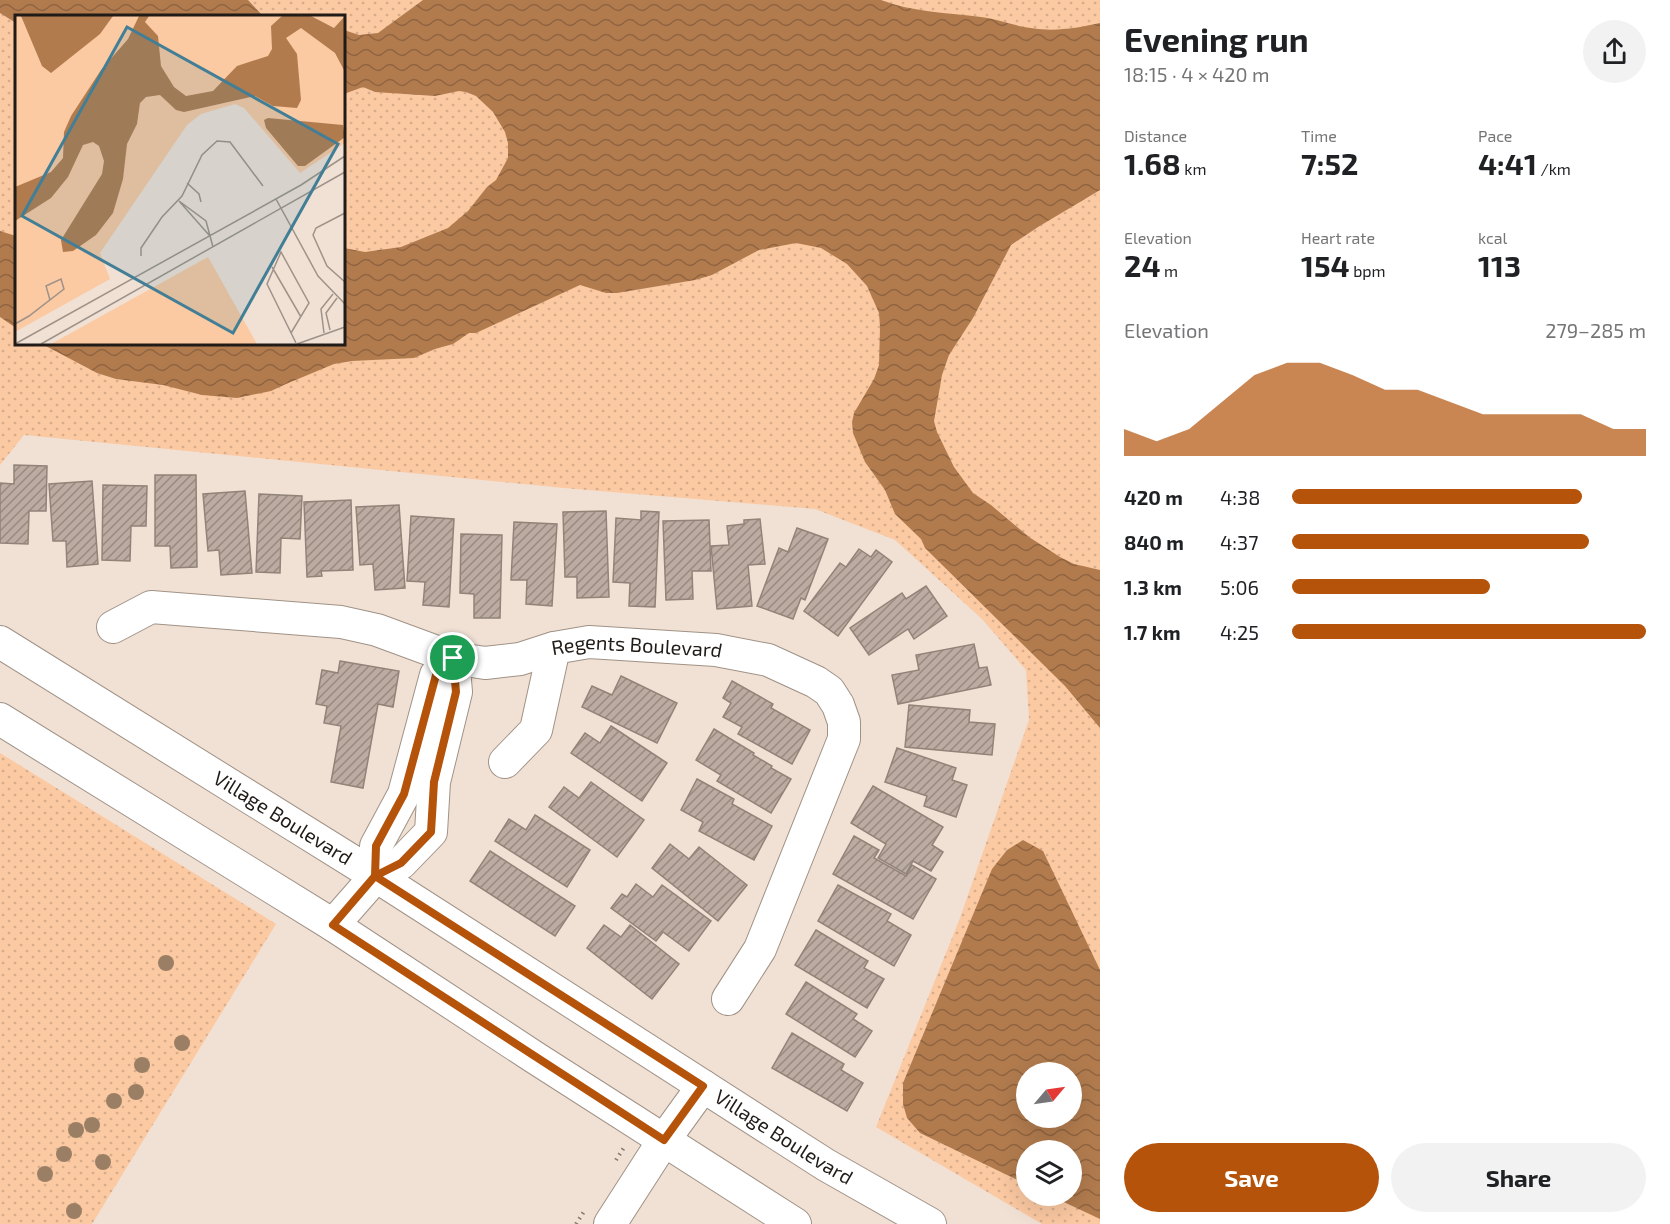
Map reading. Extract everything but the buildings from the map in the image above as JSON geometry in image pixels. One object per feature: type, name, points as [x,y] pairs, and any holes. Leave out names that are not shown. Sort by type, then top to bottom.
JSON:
[{"type":"street","name":"Regents Boulevard","points":[[113,627],[151,607],[341,622],[377,630],[453,658],[484,663],[520,659],[572,644],[607,642],[716,650],[768,660],[816,682],[829,691],[838,705],[844,722],[844,739],[760,949],[728,999]]},
{"type":"street","name":"Village Boulevard","points":[[0,642],[375,876],[826,1165],[930,1224]]},
{"type":"street","points":[[505,762],[536,730],[554,648]]},
{"type":"street","points":[[375,876],[376,846],[404,794],[436,675],[453,658]]},
{"type":"street","points":[[333,925],[375,876],[401,863],[431,832],[434,782],[456,692],[453,658]]},
{"type":"street","points":[[0,719],[333,925],[795,1224]]},
{"type":"street","points":[[610,1224],[664,1140],[703,1086]]},
{"type":"shaded area","points":[[0,0],[1100,0],[1100,1224],[1042,1224],[876,1127],[960,918],[1029,720],[1026,670],[982,619],[895,540],[815,509],[564,488],[24,435],[0,465]]},
{"type":"shaded area","points":[[0,753],[276,924],[92,1224],[0,1224]]},
{"type":"water","points":[[0,0],[248,0],[262,15],[15,15],[15,22],[0,13]]},
{"type":"water","points":[[423,0],[881,0],[918,10],[987,18],[1018,26],[1049,30],[1100,23],[1100,190],[1011,245],[973,318],[949,355],[942,375],[934,421],[954,467],[973,493],[1029,537],[1060,557],[1074,564],[1100,570],[1100,728],[1065,686],[925,548],[921,539],[895,514],[885,490],[865,462],[853,433],[852,422],[854,413],[874,379],[879,365],[879,313],[867,286],[847,264],[821,248],[796,243],[759,250],[712,275],[617,293],[606,293],[580,285],[476,333],[469,333],[453,344],[414,358],[334,364],[271,391],[237,398],[202,395],[163,385],[116,379],[97,373],[44,345],[345,345],[345,248],[365,252],[401,247],[448,228],[468,211],[487,187],[496,180],[508,158],[505,132],[493,112],[476,96],[466,92],[459,91],[435,96],[375,92],[363,87],[345,94],[345,30],[359,35],[378,33]]},
{"type":"water","points":[[0,231],[15,236],[15,327],[0,317]]},
{"type":"water","points":[[1023,840],[1043,851],[1100,970],[1100,1219],[1072,1206],[1082,1206],[1082,1140],[1016,1140],[1016,1179],[920,1133],[907,1118],[903,1104],[903,1083],[992,869],[1007,850]]},
{"type":"route","points":[[453,658],[436,675],[404,794],[376,846],[375,876],[703,1086],[664,1140],[333,925],[375,876],[401,863],[431,832],[434,782],[456,692],[453,658]]}]
